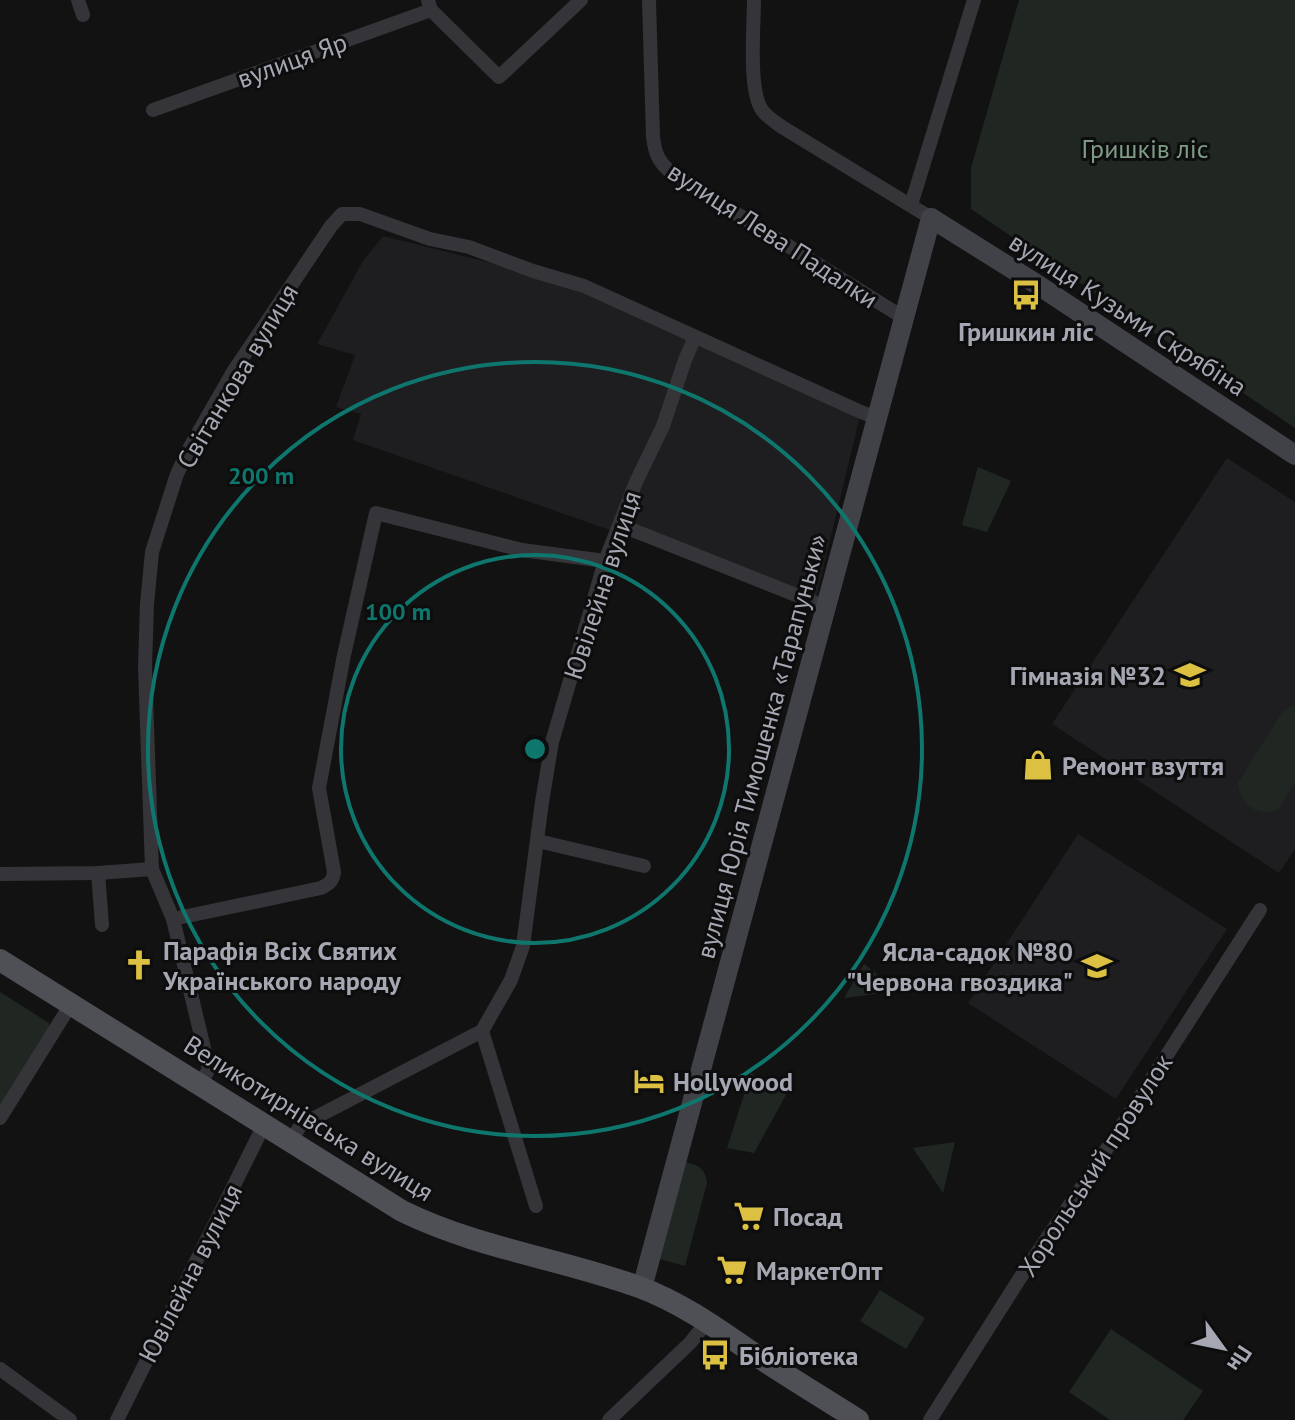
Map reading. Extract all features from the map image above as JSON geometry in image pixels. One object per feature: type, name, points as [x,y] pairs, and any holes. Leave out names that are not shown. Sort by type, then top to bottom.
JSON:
[{"type":"main road","name":"Великотирнівська вулиця","points":[[0,960],[368,1192],[430,1225],[642,1288],[707,1322],[858,1420]]},
{"type":"street","points":[[78,0],[83,15]]},
{"type":"street","points":[[429,5],[499,77],[581,0]]},
{"type":"street","name":"вулиця Лева Падалки","points":[[649,0],[653,137],[655,153],[661,164],[904,318]]},
{"type":"street","points":[[754,0],[753,62],[760,108],[782,127],[931,218]]},
{"type":"street","points":[[911,205],[974,0]]},
{"type":"street","name":"вулиця Яр","points":[[153,110],[429,5]]},
{"type":"street","name":"Світанкова вулиця","points":[[200,1084],[209,1069],[173,919],[152,869],[145,667],[147,604],[152,552],[177,474],[233,372],[342,214],[360,214],[584,286],[695,337]]},
{"type":"street","name":"вулиця Юрія Тимошенка «Тарапуньки»","points":[[642,1288],[931,218]]},
{"type":"street","name":"вулиця Кузьми Скрябіна","points":[[931,218],[1295,455]]},
{"type":"street","points":[[920,258],[930,246],[958,235]]},
{"type":"street","points":[[695,337],[877,418]]},
{"type":"street","name":"Ювілейна вулиця","points":[[482,1031],[511,980],[523,946],[552,742],[605,561],[636,482],[663,426],[695,337]]},
{"type":"street","points":[[173,919],[321,888],[333,878],[319,788],[344,655],[376,513],[522,550],[605,561]]},
{"type":"street","points":[[620,525],[826,607]]},
{"type":"street","points":[[538,841],[644,866]]},
{"type":"street","points":[[1,874],[152,869]]},
{"type":"street","points":[[98,873],[102,925]]},
{"type":"street","name":"Хорольський провулок","points":[[930,1420],[1260,910]]},
{"type":"street","points":[[0,1118],[71,1004]]},
{"type":"street","points":[[290,1142],[301,1125],[482,1031],[536,1206]]},
{"type":"street","name":"Ювілейна вулиця","points":[[117,1420],[264,1125]]},
{"type":"street","points":[[609,1420],[690,1343],[707,1322]]},
{"type":"street","points":[[0,1369],[70,1420]]},
{"type":"shaded area","points":[[383,236],[584,286],[861,412],[815,602],[353,440],[361,414],[336,407],[355,355],[317,344],[363,261]]},
{"type":"shaded area","name":"Гімназія №32","points":[[1227,458],[1295,502],[1295,849],[1279,873],[1052,724]]},
{"type":"shaded area","name":"Ясла-садок №80 \"Червона гвоздика\"","points":[[1078,834],[1227,929],[1116,1099],[968,1003]]},
{"type":"green space","name":"Гришків ліс","points":[[1019,0],[1295,0],[1295,428],[971,209],[971,168]]},
{"type":"green space","points":[[978,467],[1011,481],[987,532],[962,525]]},
{"type":"green space","points":[[1295,705],[1295,783],[1278,810],[1263,812],[1246,803],[1238,783],[1281,714]]},
{"type":"green space","points":[[864,964],[899,991],[844,998]]},
{"type":"green space","points":[[0,992],[49,1023],[49,1028],[0,1108]]},
{"type":"green space","points":[[751,1073],[787,1093],[754,1153],[727,1148]]},
{"type":"green space","points":[[955,1142],[943,1193],[913,1148]]},
{"type":"green space","points":[[686,1162],[701,1168],[707,1183],[685,1266],[659,1259]]},
{"type":"green space","points":[[880,1290],[925,1318],[906,1349],[860,1321]]},
{"type":"green space","points":[[1111,1329],[1203,1391],[1183,1420],[1110,1420],[1069,1392]]},
{"type":"place","name":"Гришкин ліс","points":[[1026,295]]},
{"type":"place","name":"Гімназія №32","points":[[1190,675]]},
{"type":"place","name":"Ремонт взуття","points":[[1038,765]]},
{"type":"place","name":"Парафія Всіх Святих Українського народу","points":[[139,965]]},
{"type":"place","name":"Ясла-садок №80 \"Червона гвоздика\"","points":[[1097,966]]},
{"type":"place","name":"Hollywood","points":[[649,1081]]},
{"type":"place","name":"Посад","points":[[749,1216]]},
{"type":"place","name":"МаркетОпт","points":[[732,1270]]},
{"type":"place","name":"Бібліотека","points":[[715,1355]]}]
